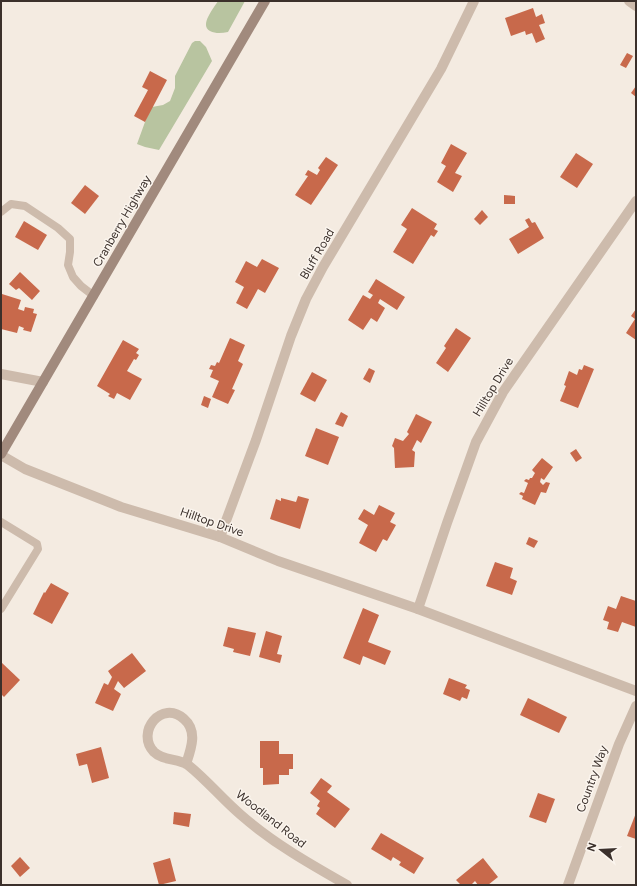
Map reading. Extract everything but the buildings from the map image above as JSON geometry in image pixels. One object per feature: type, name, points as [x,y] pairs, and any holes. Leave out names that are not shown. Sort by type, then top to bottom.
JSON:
[{"type":"main road","name":"Cranberry Highway","points":[[1,455],[265,1]]},
{"type":"street","name":"Bluff Road","points":[[220,537],[256,440],[291,336],[306,299],[323,267],[441,69],[474,1]]},
{"type":"street","points":[[629,1],[636,6]]},
{"type":"street","name":"Hilltop Drive","points":[[418,610],[476,442],[503,392],[636,201]]},
{"type":"street","points":[[1,374],[43,382]]},
{"type":"street","name":"Hilltop Drive","points":[[1,455],[25,469],[121,507],[220,537],[278,561],[418,610],[636,691]]},
{"type":"street","name":"Country Way","points":[[568,885],[619,744],[636,706]]},
{"type":"street","name":"Woodland Road","points":[[186,764],[192,745],[193,735],[190,725],[181,716],[174,713],[168,712],[161,714],[152,721],[147,732],[148,740],[154,752],[161,756],[186,764],[241,816],[294,855],[347,885]]},
{"type":"lane","points":[[1,212],[12,204],[25,206],[58,228],[70,239],[68,265],[73,277],[81,286],[94,296]]},
{"type":"lane","points":[[1,522],[37,544],[38,549],[1,609]]},
{"type":"green space","points":[[218,1],[245,1],[228,32],[214,33],[207,28],[206,25],[208,16]]},
{"type":"green space","points":[[195,41],[200,41],[206,47],[212,61],[159,150],[137,144],[152,107],[163,105],[170,101],[175,88],[175,76],[192,43]]}]
